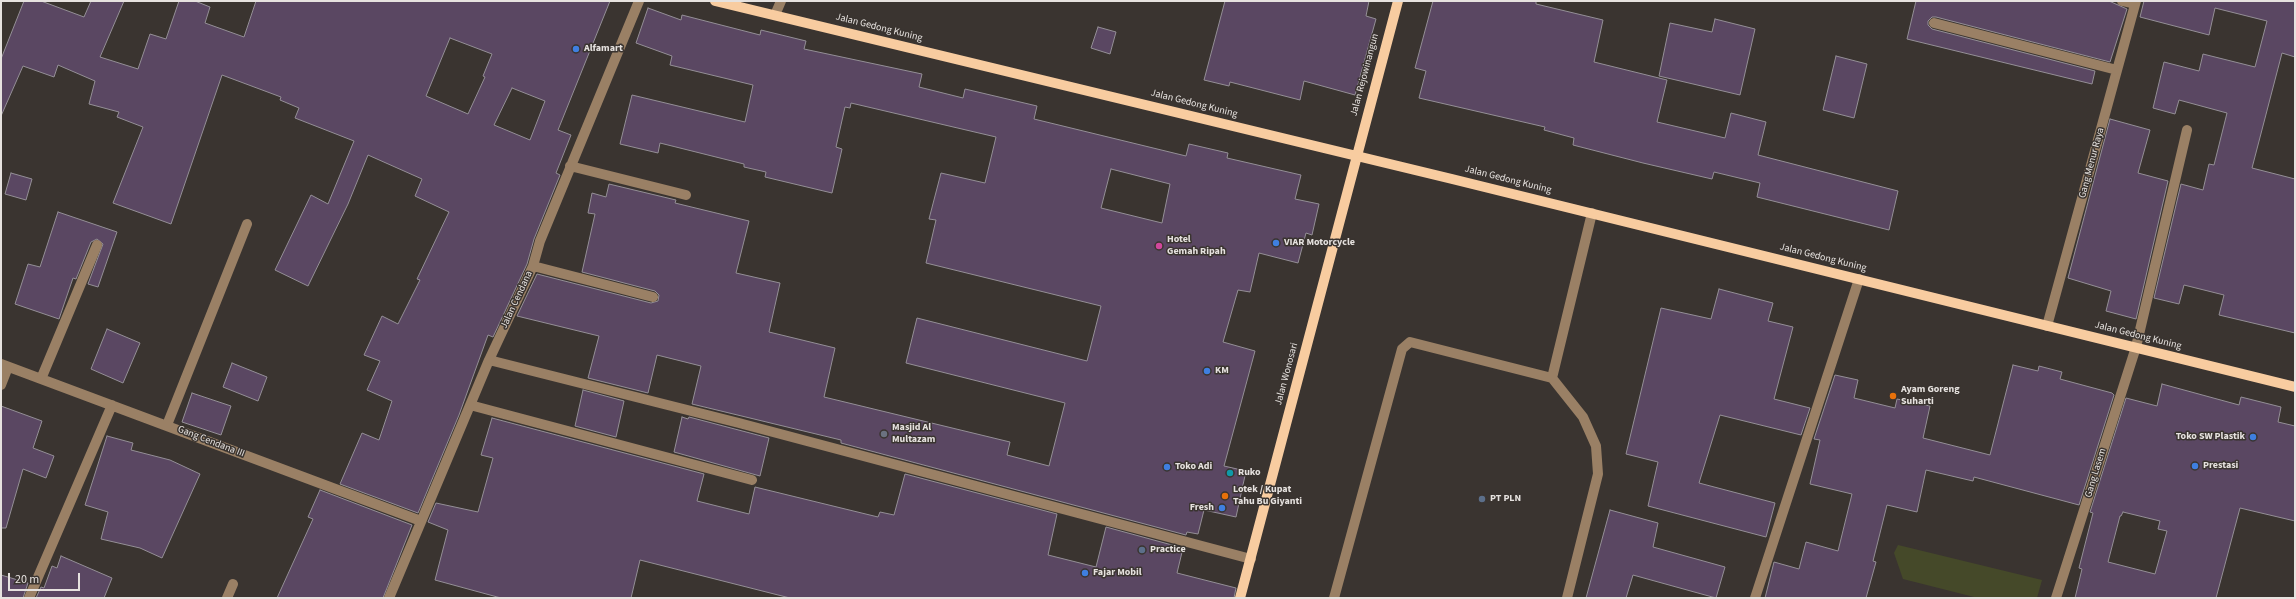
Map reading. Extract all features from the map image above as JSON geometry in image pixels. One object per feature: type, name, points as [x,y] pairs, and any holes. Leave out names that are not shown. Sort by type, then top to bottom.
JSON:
[{"type":"main road","name":"Jalan Gedong Kuning","points":[[715,1],[1592,213],[2295,387]]},
{"type":"main road","name":"Jalan Rejowinangun","points":[[1356,156],[1398,1]]},
{"type":"main road","name":"Jalan Wonosari","points":[[1240,598],[1356,156]]},
{"type":"street","name":"Jalan Cendana","points":[[389,598],[489,360],[533,266],[540,241],[570,166],[639,1]]},
{"type":"street","points":[[775,15],[781,1]]},
{"type":"street","points":[[2122,1],[2135,3]]},
{"type":"street","name":"Gang Menur Raya","points":[[2047,326],[2135,3]]},
{"type":"street","points":[[1934,23],[2117,70]]},
{"type":"street","name":"Gang Lasem","points":[[2056,598],[2136,347],[2187,130]]},
{"type":"street","points":[[570,166],[686,195]]},
{"type":"street","points":[[1552,378],[1592,213]]},
{"type":"street","points":[[167,425],[247,224]]},
{"type":"street","points":[[41,379],[97,245]]},
{"type":"street","points":[[533,266],[653,297]]},
{"type":"street","points":[[1755,598],[1859,279]]},
{"type":"street","points":[[1334,598],[1402,349],[1410,342],[1419,342],[1552,378],[1583,417],[1596,446],[1598,474],[1568,598]]},
{"type":"street","points":[[489,360],[739,423],[1251,559]]},
{"type":"street","points":[[1,384],[5,366]]},
{"type":"street","name":"Gang Cendana III","points":[[5,366],[167,425],[421,521]]},
{"type":"street","points":[[29,598],[112,405]]},
{"type":"street","points":[[470,405],[752,480]]},
{"type":"street","points":[[227,598],[233,584]]},
{"type":"green space","points":[[1898,545],[2042,580],[2037,598],[1978,598],[1903,579],[1894,553]]},
{"type":"building","points":[[24,1],[41,1],[84,17],[91,1],[124,1],[100,57],[138,69],[150,34],[166,39],[179,1],[195,1],[210,7],[205,23],[244,37],[256,1],[610,1],[558,130],[571,135],[556,173],[560,175],[534,239],[527,264],[493,337],[488,335],[459,415],[418,513],[340,484],[362,433],[379,440],[392,401],[367,390],[380,361],[364,355],[382,316],[398,324],[420,280],[417,279],[449,212],[415,196],[422,179],[368,155],[348,204],[308,286],[275,270],[311,195],[328,204],[354,141],[295,118],[299,108],[280,100],[281,97],[222,75],[171,224],[113,203],[143,127],[117,117],[119,112],[89,104],[95,81],[58,65],[54,77],[23,66],[1,116],[1,59]],"holes":[[[450,38],[492,54],[483,76],[485,77],[468,114],[426,96]],[[512,88],[545,101],[530,140],[494,125]]]},
{"type":"building","points":[[1225,1],[1369,1],[1366,16],[1376,19],[1355,95],[1304,81],[1300,100],[1230,82],[1229,86],[1204,80]]},
{"type":"building","points":[[1433,1],[1536,1],[1536,4],[1603,20],[1594,62],[1667,80],[1657,122],[1725,138],[1731,113],[1766,122],[1758,155],[1898,191],[1889,230],[1757,197],[1760,183],[1714,172],[1712,179],[1643,163],[1573,145],[1574,138],[1544,130],[1545,127],[1419,98],[1426,71],[1415,68]]},
{"type":"building","points":[[1916,1],[2109,1],[2127,9],[2110,62],[1936,17],[1932,17],[1928,21],[1928,25],[1932,29],[2095,71],[2092,84],[1907,39]]},
{"type":"building","points":[[2144,1],[2295,1],[2295,57],[2282,53],[2252,168],[2295,179],[2295,333],[2219,315],[2224,295],[2184,285],[2179,304],[2154,298],[2181,184],[2203,190],[2209,164],[2214,165],[2227,113],[2179,100],[2175,114],[2153,108],[2164,62],[2199,71],[2203,54],[2255,67],[2267,21],[2215,8],[2209,35],[2140,17]]},
{"type":"building","points":[[648,8],[681,20],[682,15],[760,35],[761,30],[806,41],[804,49],[922,74],[919,87],[963,98],[965,89],[1037,106],[1034,119],[1186,156],[1189,144],[1228,153],[1227,158],[1301,175],[1295,199],[1319,204],[1312,235],[1306,233],[1298,263],[1259,253],[1250,292],[1238,290],[1223,342],[1255,351],[1224,466],[1246,471],[1236,517],[1204,510],[1198,534],[1187,532],[1186,535],[841,443],[841,440],[692,404],[701,366],[657,355],[648,393],[588,378],[599,336],[517,316],[537,274],[651,303],[658,301],[659,295],[655,291],[582,272],[595,214],[588,213],[592,193],[606,197],[609,184],[676,200],[675,203],[749,221],[736,273],[780,283],[769,332],[835,348],[824,397],[1010,442],[1007,455],[1049,466],[1065,403],[906,363],[917,318],[1087,361],[1101,306],[926,263],[936,220],[929,219],[941,173],[985,183],[996,137],[851,103],[850,108],[845,107],[836,147],[842,149],[832,193],[765,177],[766,172],[744,167],[744,164],[660,143],[658,153],[620,144],[632,95],[745,122],[753,85],[670,65],[672,56],[636,43]],"holes":[[[1111,169],[1170,184],[1162,223],[1101,208]]]},
{"type":"building","points":[[1715,19],[1755,29],[1740,95],[1659,76],[1670,23],[1712,32]]},
{"type":"building","points":[[1098,27],[1116,32],[1110,54],[1091,48]]},
{"type":"building","points":[[1836,56],[1867,64],[1854,118],[1823,110]]},
{"type":"building","points":[[2110,119],[2150,130],[2138,173],[2168,181],[2136,319],[2106,311],[2111,291],[2068,278]]},
{"type":"building","points":[[11,173],[32,179],[26,200],[5,194]]},
{"type":"building","points":[[58,212],[117,232],[98,287],[88,284],[103,244],[97,239],[91,242],[76,279],[73,278],[59,319],[15,304],[28,264],[40,267]]},
{"type":"building","points":[[1719,289],[1773,303],[1768,321],[1793,327],[1774,399],[1810,408],[1801,435],[1720,415],[1699,483],[1775,503],[1766,537],[1648,506],[1658,462],[1626,454],[1661,308],[1711,319]]},
{"type":"building","points":[[107,329],[140,343],[123,383],[91,369]]},
{"type":"building","points":[[232,363],[267,377],[258,401],[223,387]]},
{"type":"building","points":[[2013,365],[2038,371],[2039,366],[2062,372],[2060,379],[2112,393],[2114,395],[2079,505],[1974,477],[1973,481],[1926,470],[1917,512],[1887,505],[1873,561],[1876,562],[1866,598],[1765,598],[1774,562],[1799,569],[1806,542],[1838,551],[1852,494],[1810,484],[1820,440],[1814,439],[1835,375],[1858,380],[1854,398],[1895,408],[1897,399],[1930,406],[1923,438],[1990,455]]},
{"type":"building","points":[[2162,384],[2239,405],[2241,397],[2281,407],[2278,422],[2295,426],[2295,521],[2240,508],[2216,598],[2075,598],[2082,569],[2079,568],[2093,513],[2090,512],[2126,398],[2157,406]],"holes":[[[2123,512],[2160,521],[2158,529],[2167,531],[2155,574],[2108,562],[2120,516]]]},
{"type":"building","points":[[583,390],[624,401],[616,437],[575,426]]},
{"type":"building","points":[[192,393],[231,406],[221,435],[182,422]]},
{"type":"building","points":[[1,406],[42,421],[33,448],[54,456],[46,478],[23,469],[6,528],[1,528]]},
{"type":"building","points":[[682,417],[688,419],[689,417],[769,438],[760,476],[674,452]]},
{"type":"building","points":[[492,418],[704,474],[697,501],[749,514],[755,487],[878,517],[880,512],[894,515],[905,474],[1057,514],[1048,555],[1096,567],[1106,527],[1183,548],[1177,573],[1236,588],[1234,598],[790,598],[640,560],[631,598],[501,598],[435,580],[448,530],[428,522],[436,503],[478,512],[493,458],[481,455]]},
{"type":"building","points":[[107,436],[133,443],[131,450],[170,460],[200,474],[162,558],[140,548],[101,539],[108,512],[85,505]]},
{"type":"building","points":[[320,490],[412,525],[383,598],[277,598],[313,519],[308,517]]},
{"type":"building","points":[[1610,510],[1658,523],[1653,547],[1725,567],[1716,598],[1633,575],[1626,598],[1586,598]]},
{"type":"building","points":[[61,556],[112,578],[104,598],[36,598],[41,587],[44,588],[52,566],[57,568]]},
{"type":"building","points":[[1,575],[28,583],[23,598],[1,598]]},
{"type":"place","name":"Alfamart","points":[[576,49]]},
{"type":"place","name":"VIAR Motorcycle","points":[[1276,243]]},
{"type":"place","name":"Hotel Gemah Ripah","points":[[1159,246]]},
{"type":"place","name":"KM","points":[[1207,371]]},
{"type":"place","name":"Ayam Goreng Suharti","points":[[1893,396]]},
{"type":"place","name":"Masjid Al Multazam","points":[[884,434]]},
{"type":"place","name":"Toko SW Plastik","points":[[2253,437]]},
{"type":"place","name":"Prestasi","points":[[2195,466]]},
{"type":"place","name":"Toko Adi","points":[[1167,467]]},
{"type":"place","name":"Ruko","points":[[1230,473]]},
{"type":"place","name":"Lotek / Kupat Tahu Bu Giyanti","points":[[1225,496]]},
{"type":"place","name":"PT PLN","points":[[1482,499]]},
{"type":"place","name":"Fresh","points":[[1222,508]]},
{"type":"place","name":"Practice","points":[[1142,550]]},
{"type":"place","name":"Fajar Mobil","points":[[1085,573]]}]
